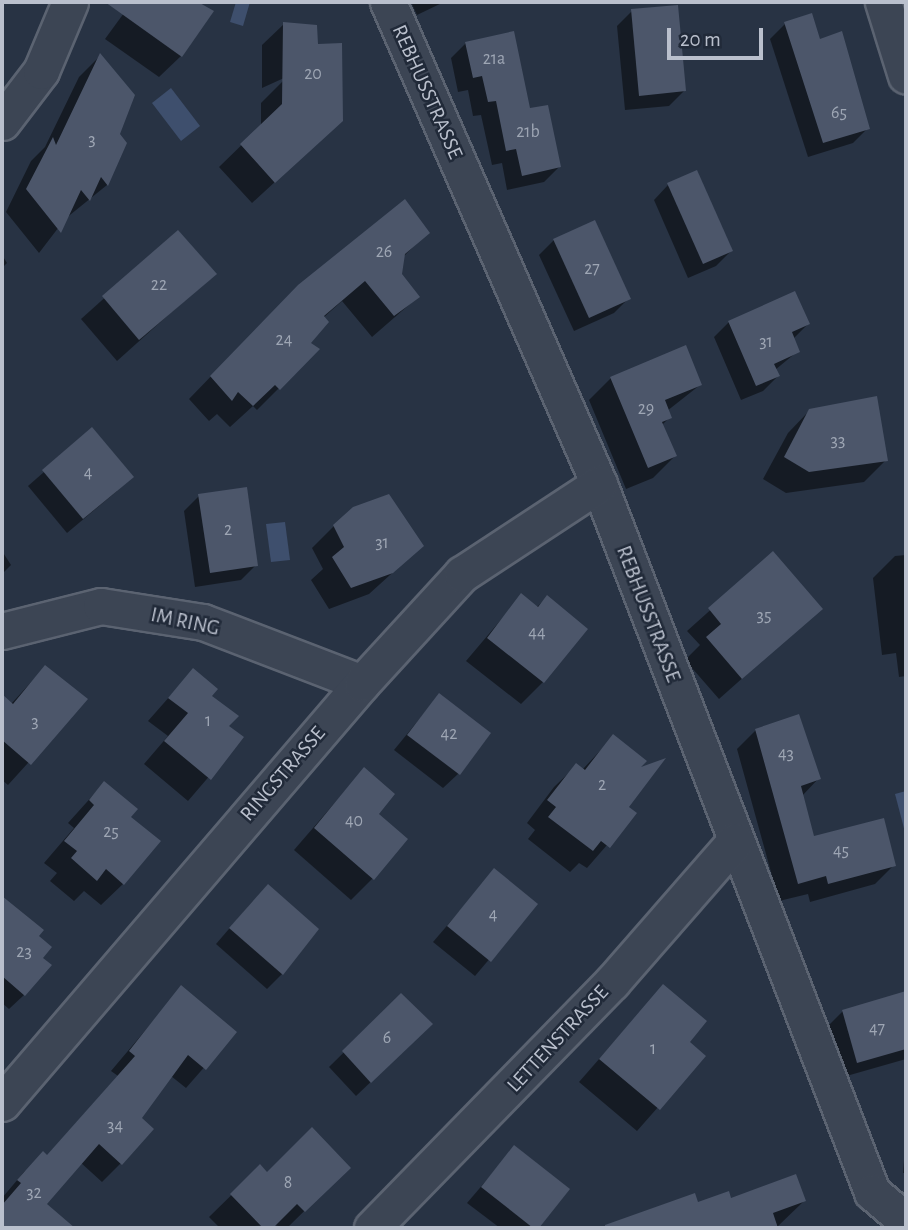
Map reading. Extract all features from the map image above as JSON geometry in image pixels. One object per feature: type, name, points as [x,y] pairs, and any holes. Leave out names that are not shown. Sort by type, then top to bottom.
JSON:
[{"type":"street","points":[[2,122],[41,71],[70,2]]},
{"type":"street","name":"REBHUSSTRASSE","points":[[388,2],[598,484],[872,1192],[906,1221]]},
{"type":"street","points":[[883,2],[906,76]]},
{"type":"street","name":"RINGSTRASSE","points":[[2,1103],[362,683],[462,574],[598,484]]},
{"type":"street","name":"IM RING","points":[[2,631],[102,606],[203,622],[362,683]]},
{"type":"street","name":"LETTENSTRASSE","points":[[372,1228],[612,982],[735,841]]},
{"type":"water","points":[[236,2],[250,2],[243,26],[230,22]]},
{"type":"water","points":[[171,88],[200,126],[181,141],[152,103]]},
{"type":"water","points":[[285,522],[290,560],[271,562],[266,524]]},
{"type":"water","points":[[906,791],[906,836],[895,794]]},
{"type":"building","points":[[105,2],[198,2],[214,11],[182,57]]},
{"type":"building","points":[[678,5],[686,91],[639,96],[631,9]]},
{"type":"building","points":[[812,13],[820,39],[842,31],[870,129],[823,143],[784,22]]},
{"type":"building","points":[[283,22],[317,25],[318,44],[342,43],[343,121],[275,183],[240,144],[282,104]]},
{"type":"building","points":[[514,31],[530,108],[548,105],[561,167],[522,176],[516,149],[506,151],[496,101],[488,102],[482,76],[473,78],[465,42]]},
{"type":"building","points":[[100,53],[135,95],[120,134],[127,143],[108,186],[101,177],[90,201],[81,190],[61,233],[26,189],[53,137],[56,145]]},
{"type":"building","points":[[697,170],[733,251],[703,264],[667,183]]},
{"type":"building","points":[[405,199],[430,233],[405,254],[402,274],[420,297],[394,316],[365,281],[324,316],[329,322],[311,343],[320,349],[280,390],[275,385],[253,406],[238,392],[232,401],[210,376],[298,285]]},
{"type":"building","points":[[595,220],[631,299],[589,318],[553,239]]},
{"type":"building","points":[[178,230],[217,274],[139,340],[102,296]]},
{"type":"building","points":[[795,291],[810,324],[792,332],[800,352],[774,364],[780,376],[756,386],[728,321]]},
{"type":"building","points":[[686,345],[702,385],[665,400],[672,418],[662,422],[677,456],[648,468],[610,377]]},
{"type":"building","points":[[877,396],[888,461],[809,472],[784,457],[809,409]]},
{"type":"building","points":[[92,427],[134,477],[83,519],[42,470]]},
{"type":"building","points":[[247,487],[258,566],[210,573],[198,494]]},
{"type":"building","points":[[389,494],[424,546],[393,573],[351,588],[332,557],[344,547],[333,525],[353,507]]},
{"type":"building","points":[[773,551],[823,609],[742,679],[706,637],[721,624],[708,608]]},
{"type":"building","points":[[521,593],[538,607],[547,595],[588,629],[544,683],[487,638]]},
{"type":"building","points":[[45,665],[88,699],[31,765],[2,740],[2,694],[13,704]]},
{"type":"building","points":[[193,668],[218,689],[212,696],[239,716],[229,726],[244,737],[211,780],[164,741],[188,713],[168,698]]},
{"type":"building","points":[[439,693],[491,733],[460,775],[407,735]]},
{"type":"building","points":[[799,714],[821,779],[801,786],[814,836],[884,818],[896,866],[828,884],[826,876],[798,884],[755,729]]},
{"type":"building","points":[[613,734],[647,761],[641,767],[666,758],[629,807],[637,813],[610,848],[601,841],[593,851],[548,817],[556,807],[547,800],[576,763],[585,770]]},
{"type":"building","points":[[364,767],[395,794],[379,814],[408,839],[374,880],[314,828]]},
{"type":"building","points":[[104,781],[138,809],[131,817],[161,841],[124,885],[106,869],[97,881],[71,858],[77,851],[64,841],[94,805],[89,800]]},
{"type":"building","points":[[494,868],[538,904],[491,962],[447,926]]},
{"type":"building","points":[[268,884],[319,929],[283,975],[229,928]]},
{"type":"building","points":[[2,896],[44,930],[39,936],[52,947],[43,958],[52,965],[25,996],[2,976]]},
{"type":"building","points":[[663,984],[707,1021],[690,1042],[706,1056],[660,1110],[599,1059]]},
{"type":"building","points":[[181,985],[237,1032],[206,1070],[188,1055],[142,1118],[154,1129],[122,1165],[99,1144],[47,1204],[75,1228],[2,1228],[2,1205],[21,1183],[17,1180],[43,1151],[47,1155],[135,1056],[129,1051]]},
{"type":"building","points":[[906,991],[906,1049],[857,1063],[842,1010]]},
{"type":"building","points":[[401,993],[433,1024],[371,1083],[342,1051]]},
{"type":"building","points":[[312,1127],[351,1168],[305,1212],[297,1204],[273,1228],[263,1228],[230,1194],[260,1164],[267,1172]]},
{"type":"building","points":[[514,1145],[570,1189],[539,1228],[533,1228],[481,1187]]},
{"type":"building","points":[[796,1174],[806,1201],[773,1213],[778,1228],[605,1228],[605,1225],[695,1193],[698,1202],[729,1191],[731,1198]]}]
